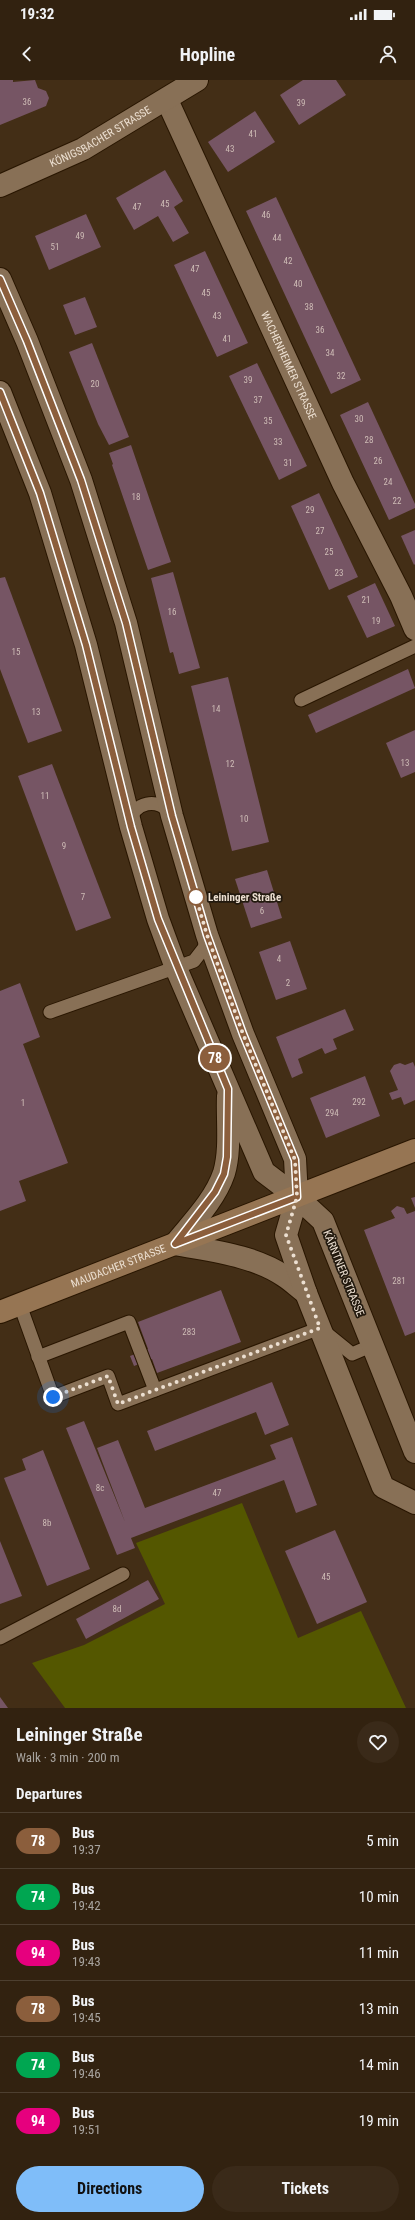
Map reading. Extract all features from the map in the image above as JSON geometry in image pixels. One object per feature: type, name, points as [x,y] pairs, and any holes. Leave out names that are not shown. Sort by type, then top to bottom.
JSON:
[{"type":"main road","name":"MAUDACHER STRASSE","points":[[10,1309],[415,1150]]},
{"type":"street","name":"KÖNIGSBACHER STRASSE","points":[[0,186],[84,149],[167,100],[197,80]]},
{"type":"street","name":"WACHENHEIMER STRASSE","points":[[167,100],[343,483],[408,592],[415,629]]},
{"type":"street","points":[[0,279],[27,341],[81,480],[126,623],[172,816],[207,935],[243,1034],[295,1160],[297,1197],[286,1235],[306,1293],[383,1487],[415,1503]]},
{"type":"street","points":[[0,392],[40,493],[86,645],[131,827],[158,919],[176,968],[264,1172],[297,1197]]},
{"type":"street","points":[[228,1089],[227,1157],[224,1174],[215,1192],[175,1244],[234,1256],[264,1265],[284,1276],[306,1293]]},
{"type":"street","name":"KÄRNTNER STRASSE","points":[[297,1197],[323,1221],[415,1452]]},
{"type":"lane","points":[[301,700],[415,646]]},
{"type":"lane","points":[[131,827],[133,814],[143,804],[156,803],[168,810],[172,816]]},
{"type":"lane","points":[[50,1012],[194,961],[200,954],[207,935]]},
{"type":"lane","points":[[10,1309],[38,1357],[53,1397],[108,1376],[118,1404],[320,1328],[352,1354],[372,1345]]},
{"type":"lane","points":[[38,1357],[129,1322],[155,1390]]},
{"type":"lane","points":[[0,1638],[123,1574]]},
{"type":"shaded area","points":[[242,1503],[298,1638],[361,1611],[406,1708],[65,1708],[32,1663],[84,1645],[165,1604],[136,1543]]},
{"type":"building","points":[[0,80],[13,80],[13,82],[35,80],[38,88],[46,91],[49,98],[46,106],[0,125]]},
{"type":"building","points":[[303,80],[336,80],[346,95],[299,125],[280,95]]},
{"type":"building","points":[[255,111],[275,142],[228,172],[208,142]]},
{"type":"building","points":[[165,170],[183,201],[174,207],[189,233],[173,242],[158,216],[134,230],[116,198]]},
{"type":"building","points":[[276,197],[361,380],[331,394],[246,211]]},
{"type":"building","points":[[86,214],[101,247],[49,270],[35,236]]},
{"type":"building","points":[[205,251],[248,343],[217,357],[174,265]]},
{"type":"building","points":[[85,297],[97,327],[75,335],[63,305]]},
{"type":"building","points":[[92,343],[129,437],[109,445],[98,424],[69,352]]},
{"type":"building","points":[[257,363],[307,466],[279,480],[229,376]]},
{"type":"building","points":[[368,402],[415,504],[415,508],[389,520],[340,415]]},
{"type":"building","points":[[131,445],[171,562],[148,570],[109,453]]},
{"type":"building","points":[[319,493],[358,577],[329,590],[291,506]]},
{"type":"building","points":[[415,530],[415,564],[414,565],[401,536]]},
{"type":"building","points":[[173,572],[200,668],[179,674],[173,652],[170,653],[151,578]]},
{"type":"building","points":[[5,577],[62,731],[28,743],[0,669],[0,578]]},
{"type":"building","points":[[375,583],[395,626],[367,638],[347,596]]},
{"type":"building","points":[[408,669],[415,688],[316,733],[308,715]]},
{"type":"building","points":[[228,677],[269,842],[232,851],[191,686]]},
{"type":"building","points":[[415,730],[415,772],[401,778],[386,743]]},
{"type":"building","points":[[52,764],[111,918],[76,931],[18,776]]},
{"type":"building","points":[[267,870],[282,918],[251,928],[235,879]]},
{"type":"building","points":[[290,941],[307,989],[276,1000],[259,952]]},
{"type":"building","points":[[20,983],[40,1037],[23,1044],[68,1163],[19,1181],[26,1201],[0,1211],[0,991]]},
{"type":"building","points":[[345,1009],[354,1030],[333,1039],[337,1049],[325,1054],[322,1048],[298,1059],[303,1073],[292,1078],[276,1037]]},
{"type":"building","points":[[413,1062],[415,1067],[415,1100],[404,1105],[401,1097],[392,1100],[389,1093],[398,1090],[390,1071],[394,1065],[400,1063],[405,1065]]},
{"type":"building","points":[[365,1076],[380,1116],[326,1138],[310,1098]]},
{"type":"building","points":[[415,1197],[415,1208],[411,1198]]},
{"type":"building","points":[[397,1206],[404,1208],[407,1214],[415,1211],[415,1332],[405,1336],[364,1230],[395,1218],[391,1211]]},
{"type":"building","points":[[221,1290],[241,1342],[157,1373],[152,1359],[134,1366],[130,1356],[148,1349],[138,1322]]},
{"type":"building","points":[[272,1382],[289,1425],[265,1435],[256,1412],[155,1451],[147,1431]]},
{"type":"building","points":[[84,1421],[125,1522],[97,1448],[118,1440],[145,1508],[276,1459],[270,1445],[292,1437],[317,1505],[296,1513],[284,1480],[131,1538],[135,1548],[117,1555],[66,1428]]},
{"type":"building","points":[[43,1450],[90,1569],[47,1586],[4,1478],[26,1470],[22,1459]]},
{"type":"building","points":[[335,1530],[367,1602],[317,1624],[285,1551]]},
{"type":"building","points":[[0,1541],[22,1596],[0,1604]]},
{"type":"building","points":[[148,1580],[159,1599],[86,1639],[76,1619]]},
{"type":"building","points":[[0,1697],[8,1708],[0,1708]]},
{"type":"bus line","name":"78","points":[[0,279],[27,341],[81,480],[126,623],[172,816],[207,935],[243,1034],[295,1160],[297,1197],[175,1244],[215,1192],[224,1174],[227,1157],[228,1089],[176,968],[158,919],[131,827],[86,645],[57,547],[40,493],[0,392]]},
{"type":"place","name":"Leininger Straße","points":[[196,897]]},
{"type":"route","points":[[53,1397],[108,1376],[118,1404],[320,1328],[286,1235],[297,1197],[295,1160],[243,1034],[216,962],[195,894],[196,897]]}]
